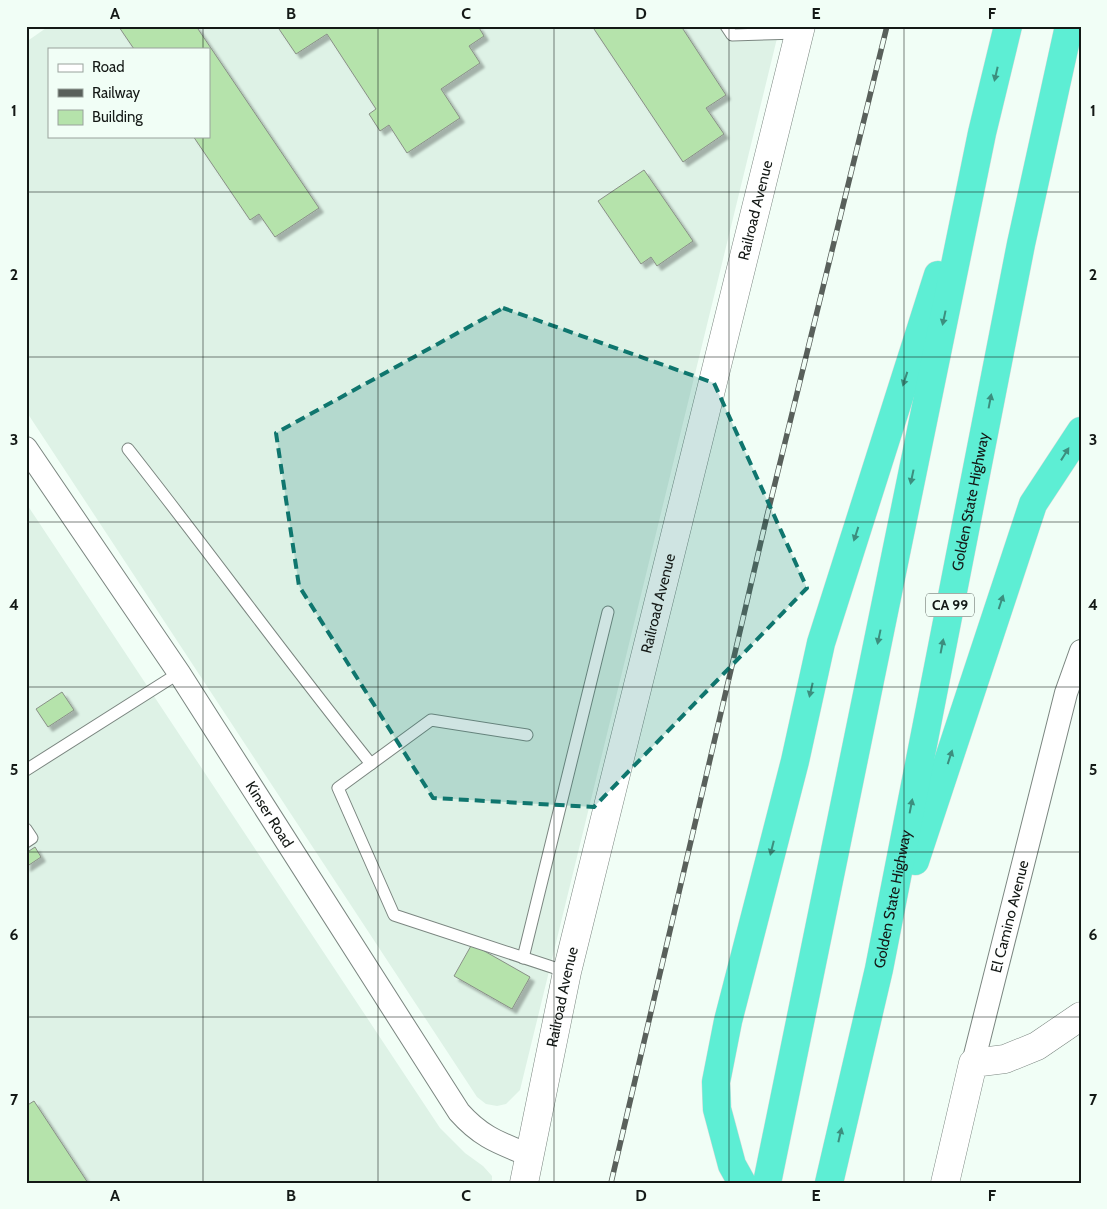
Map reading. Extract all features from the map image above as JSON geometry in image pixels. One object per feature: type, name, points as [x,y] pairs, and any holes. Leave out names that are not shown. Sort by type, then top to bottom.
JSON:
[{"type":"highway","points":[[767,1183],[982,132],[1008,26]]},
{"type":"highway","name":"Golden State Highway","points":[[829,1183],[880,969],[1021,244],[1069,26]]},
{"type":"highway","points":[[742,1183],[732,1165],[718,1109],[716,1082],[728,1021],[795,761],[821,643],[982,132]]},
{"type":"highway","points":[[880,969],[1033,504],[1081,431]]},
{"type":"street","name":"Railroad Avenue","points":[[524,1183],[567,972],[800,30]]},
{"type":"street","name":"Kinser Road","points":[[26,448],[179,673],[459,1112],[475,1130],[494,1141],[531,1156]]},
{"type":"street","name":"El Camino Avenue","points":[[945,1183],[973,1063],[1066,693],[1081,651]]},
{"type":"street","points":[[973,1063],[1006,1059],[1037,1046],[1081,1016]]},
{"type":"lane","points":[[726,26],[732,35],[800,30]]},
{"type":"lane","points":[[128,449],[202,543],[300,676],[371,764]]},
{"type":"lane","points":[[523,958],[608,612]]},
{"type":"lane","points":[[26,770],[179,673]]},
{"type":"lane","points":[[527,735],[431,720],[338,788],[394,915],[567,972]]},
{"type":"lane","points":[[26,829],[32,838],[26,842]]},
{"type":"highlighted area","points":[[503,308],[714,383],[807,588],[594,807],[433,798],[299,586],[276,433]]},
{"type":"shaded area","points":[[49,26],[780,26],[520,1090],[506,1104],[497,1106],[486,1104],[477,1097],[26,411],[26,42]]},
{"type":"shaded area","points":[[26,503],[440,1128],[465,1153],[483,1166],[492,1176],[492,1183],[26,1183]]},
{"type":"building","points":[[196,26],[319,208],[275,237],[259,214],[250,220],[194,138],[210,138],[210,48],[133,48],[119,27]]},
{"type":"building","points":[[277,26],[478,26],[484,36],[469,46],[480,63],[441,89],[460,118],[407,153],[389,125],[380,131],[369,114],[376,109],[327,34],[296,54]]},
{"type":"building","points":[[592,26],[681,26],[726,95],[706,108],[724,134],[683,162]]},
{"type":"building","points":[[644,170],[693,241],[657,266],[651,257],[641,264],[598,201]]},
{"type":"building","points":[[62,692],[74,710],[48,727],[36,709]]},
{"type":"building","points":[[35,847],[41,857],[26,867],[26,853]]},
{"type":"building","points":[[472,944],[530,977],[512,1009],[454,976]]},
{"type":"building","points":[[34,1101],[88,1183],[26,1183],[26,1106]]},
{"type":"railway","points":[[611,1183],[766,520],[887,26]]}]
